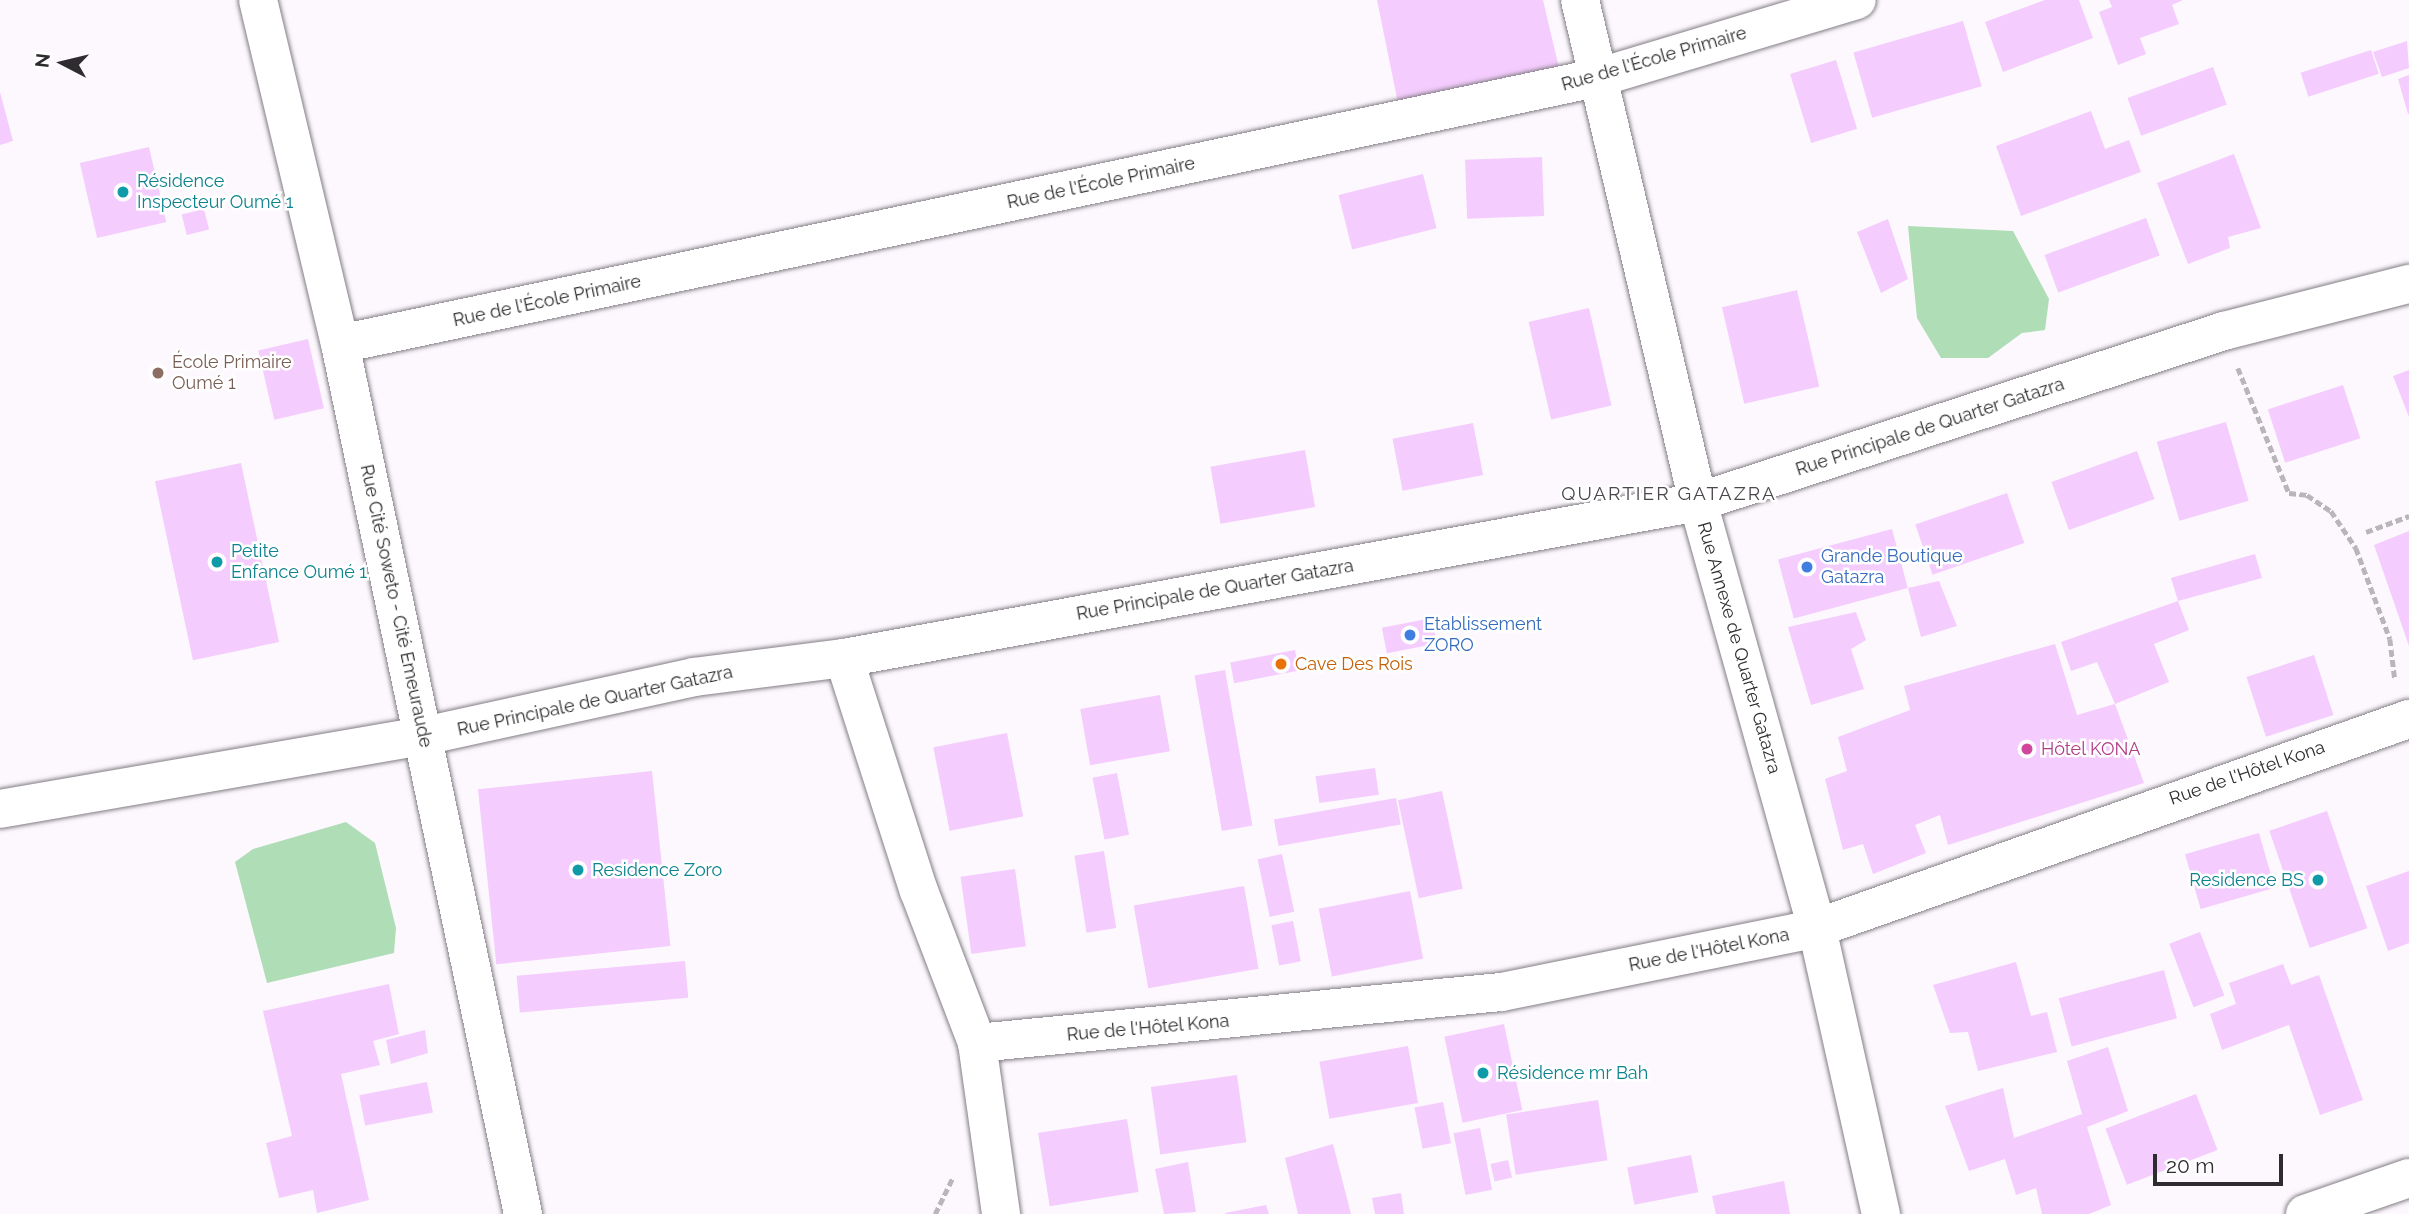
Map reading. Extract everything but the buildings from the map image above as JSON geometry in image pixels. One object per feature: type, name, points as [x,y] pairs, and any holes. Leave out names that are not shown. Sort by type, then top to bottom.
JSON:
[{"type":"street","name":"Rue Cité Soweto - Cité Emeuraude","points":[[258,0],[340,345],[523,1214]]},
{"type":"street","name":"Rue Annexe de Quarter Gatazra","points":[[1580,0],[1698,502],[1817,928],[1881,1214]]},
{"type":"street","name":"Rue de l'École Primaire","points":[[340,345],[1600,77],[1857,0]]},
{"type":"street","name":"Rue Principale de Quarter Gatazra","points":[[0,809],[424,736],[694,677],[844,658],[1698,502],[2224,331],[2409,284]]},
{"type":"street","points":[[844,658],[914,878],[977,1043],[1001,1214]]},
{"type":"street","name":"Rue de l'Hôtel Kona","points":[[977,1043],[1501,992],[1817,928],[2399,705]]},
{"type":"street","points":[[2305,1214],[2409,1178]]},
{"type":"path","points":[[2224,331],[2289,493],[2307,495],[2331,512],[2356,548],[2392,650],[2398,673],[2399,705]]},
{"type":"path","points":[[2366,532],[2409,516]]},
{"type":"green space","points":[[1908,226],[2013,231],[2049,299],[2045,330],[2022,333],[1988,358],[1941,358],[1917,318]]},
{"type":"green space","points":[[346,822],[375,843],[396,928],[394,953],[267,983],[235,862],[253,849]]},
{"type":"place","name":"Résidence Inspecteur Oumé 1","points":[[123,192]]},
{"type":"place","name":"École Primaire Oumé 1","points":[[158,373]]},
{"type":"place","name":"Petite Enfance Oumé 1","points":[[217,562]]},
{"type":"place","name":"Grande Boutique Gatazra","points":[[1807,567]]},
{"type":"place","name":"Etablissement ZORO","points":[[1410,635]]},
{"type":"place","name":"Cave Des Rois","points":[[1281,664]]},
{"type":"place","name":"Hôtel KONA","points":[[2027,749]]},
{"type":"place","name":"Residence Zoro","points":[[578,870]]},
{"type":"place","name":"Residence BS","points":[[2318,880]]},
{"type":"place","name":"Résidence mr Bah","points":[[1483,1073]]},
{"type":"district","name":"QUARTIER GATAZRA","points":[[1669,494]]}]
